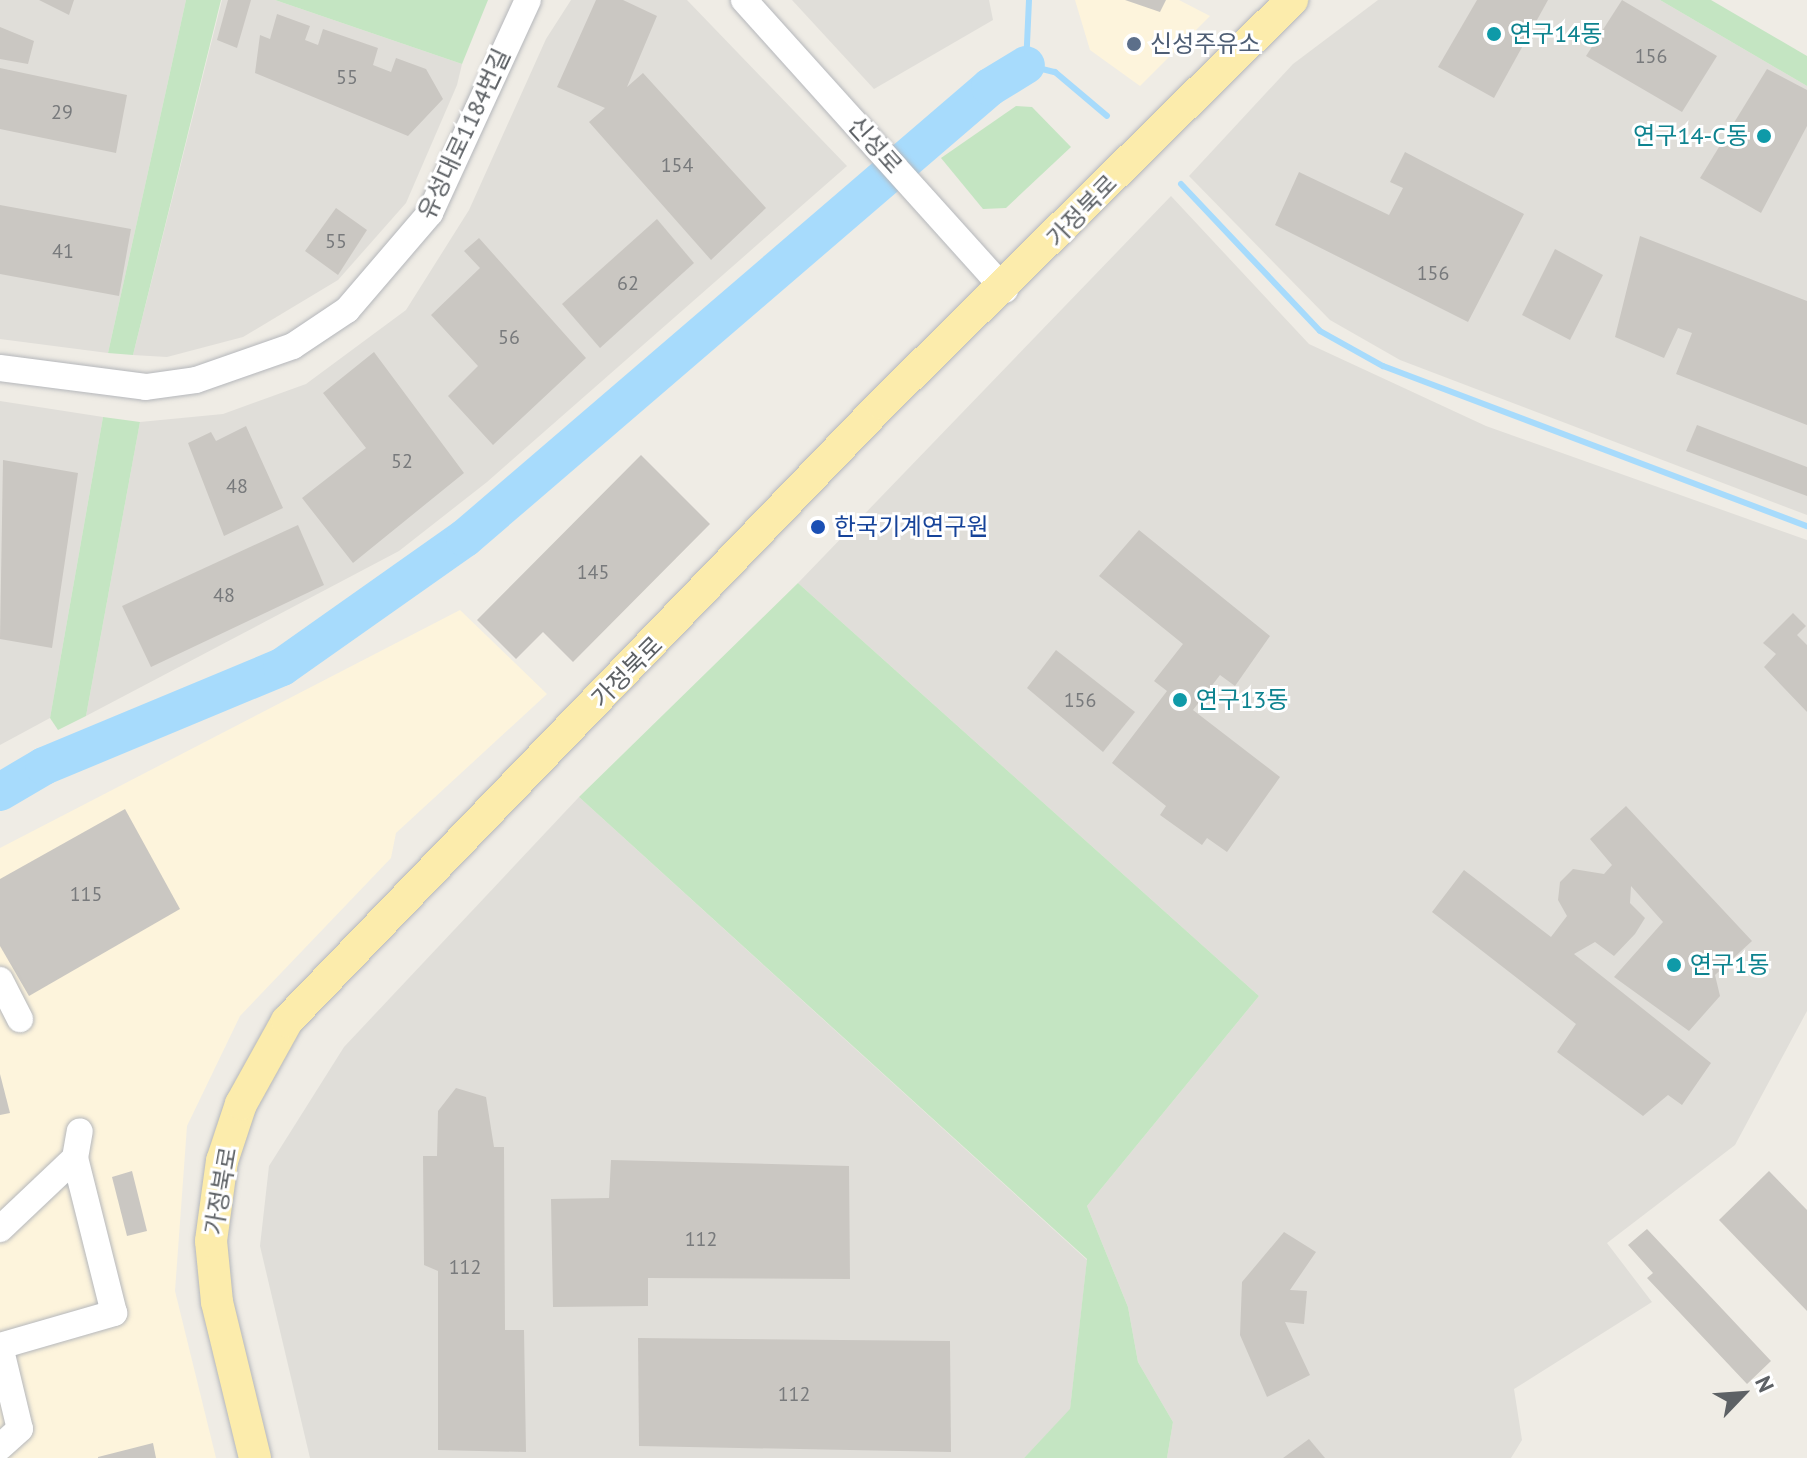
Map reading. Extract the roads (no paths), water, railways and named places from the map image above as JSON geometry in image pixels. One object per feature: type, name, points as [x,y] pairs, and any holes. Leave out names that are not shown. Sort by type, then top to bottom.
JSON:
[{"type":"main road","name":"가정북로","points":[[255,1458],[222,1327],[211,1241],[222,1161],[241,1104],[287,1021],[882,404],[1005,290],[1292,0]]},
{"type":"street","name":"유성대로1184번길","points":[[0,368],[146,387],[196,380],[293,346],[347,310],[430,213],[528,0]]},
{"type":"street","name":"신성로","points":[[744,0],[1005,290]]},
{"type":"street","points":[[0,980],[20,1019]]},
{"type":"street","points":[[0,1447],[20,1429],[0,1346],[114,1313],[75,1158],[80,1131]]},
{"type":"street","points":[[0,1229],[75,1158]]},
{"type":"waterway","points":[[1029,0],[1026,65],[1055,72],[1107,116]]},
{"type":"waterway","points":[[0,792],[44,766],[282,667],[465,538],[990,87],[1026,65]]},
{"type":"waterway","points":[[1181,184],[1320,331],[1383,366],[1807,526]]},
{"type":"place","name":"연구14동","points":[[1494,34]]},
{"type":"place","name":"신성주유소","points":[[1134,44]]},
{"type":"place","name":"연구14-C동","points":[[1764,136]]},
{"type":"place","name":"한국기계연구원","points":[[818,527]]},
{"type":"place","name":"연구13동","points":[[1180,700]]},
{"type":"place","name":"연구1동","points":[[1674,965]]}]
